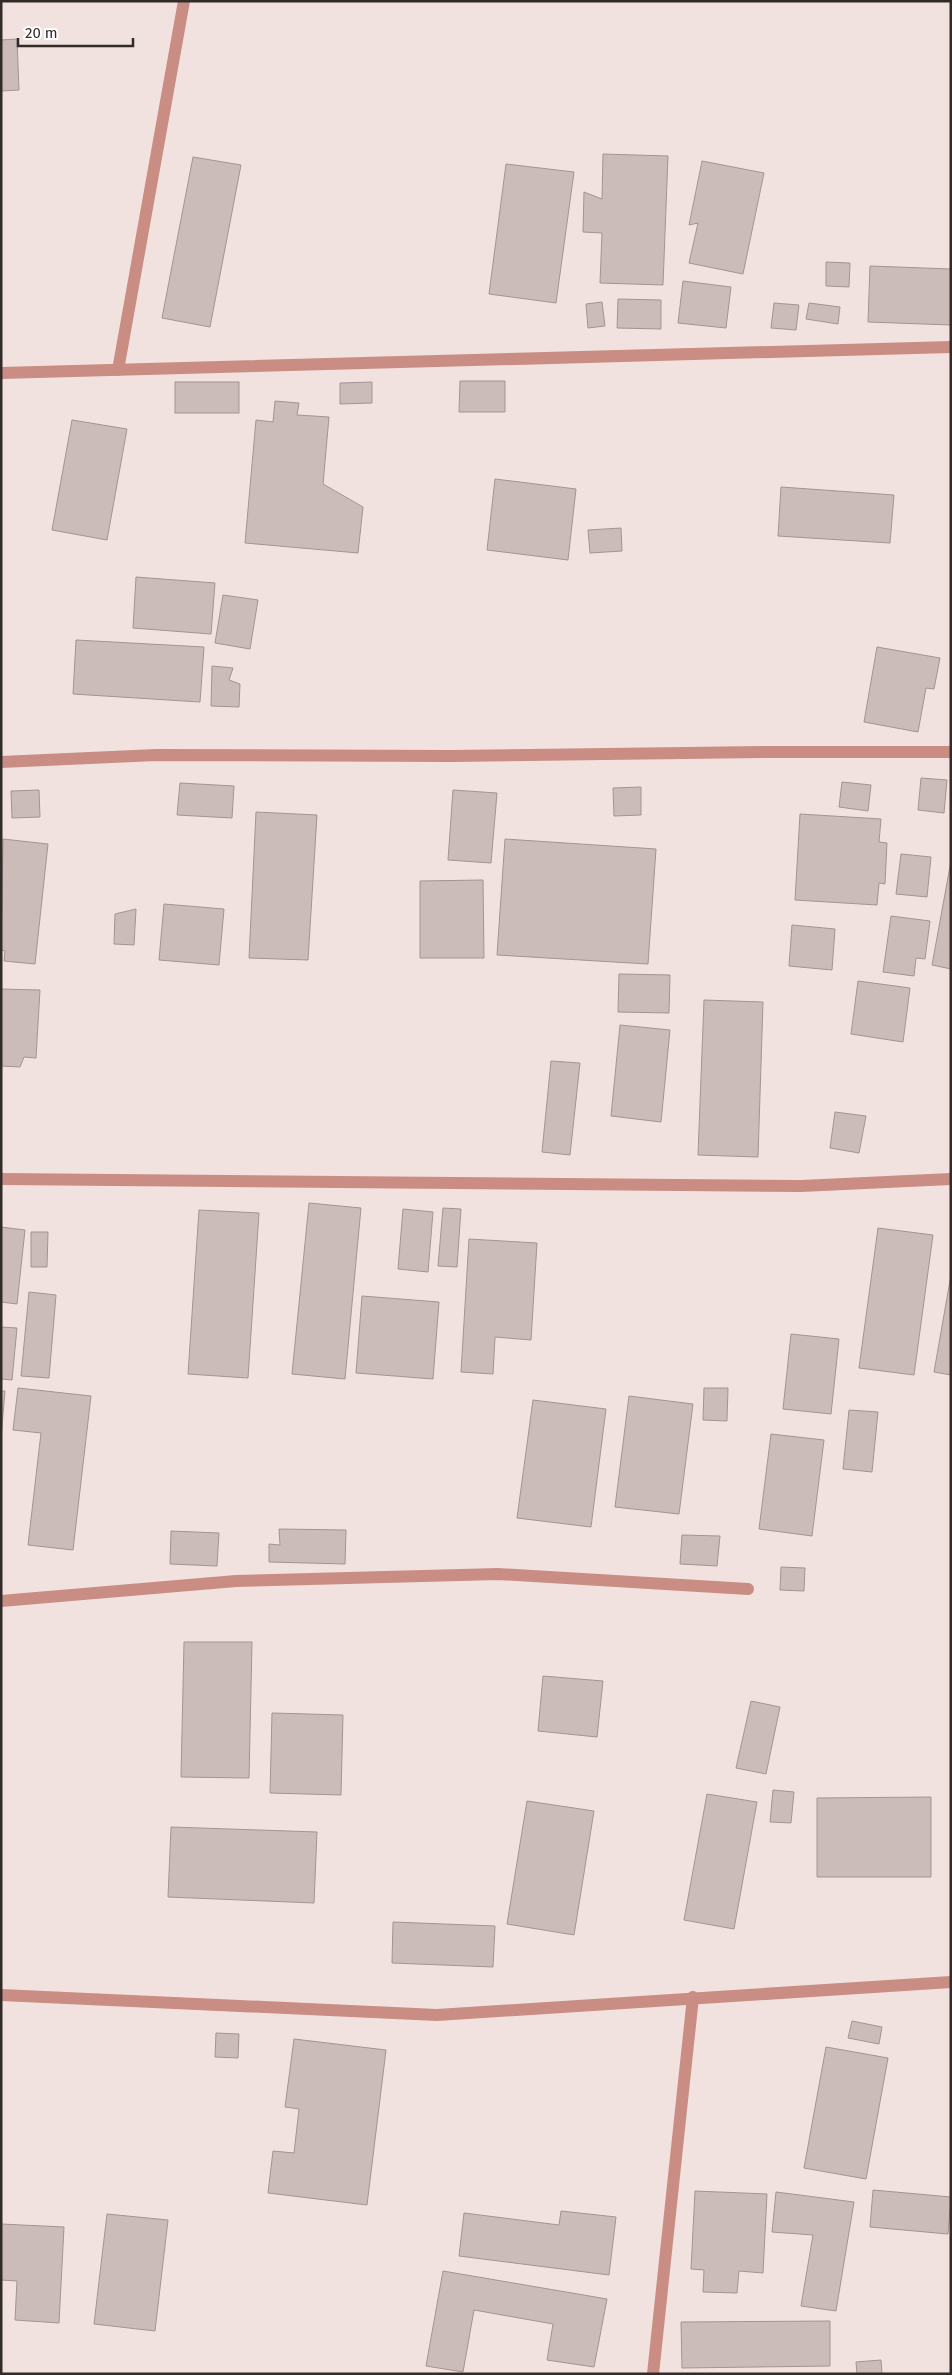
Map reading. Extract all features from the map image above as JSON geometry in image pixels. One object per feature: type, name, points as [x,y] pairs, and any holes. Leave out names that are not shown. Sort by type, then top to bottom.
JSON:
[{"type":"street","points":[[118,370],[184,1]]},
{"type":"street","points":[[1,373],[951,347]]},
{"type":"street","points":[[1,762],[156,755],[452,756],[762,752],[951,752]]},
{"type":"street","points":[[1,1178],[801,1186],[951,1179]]},
{"type":"street","points":[[1,1601],[236,1581],[498,1574],[748,1589]]},
{"type":"street","points":[[1,1994],[437,2015],[693,1997],[951,1982]]},
{"type":"street","points":[[653,2374],[693,1997]]},
{"type":"building","points":[[17,39],[19,90],[1,91],[1,40]]},
{"type":"building","points":[[603,154],[668,156],[663,285],[600,283],[602,233],[583,232],[584,192],[602,199]]},
{"type":"building","points":[[193,157],[241,165],[210,327],[162,318]]},
{"type":"building","points":[[702,161],[764,173],[743,274],[689,263],[698,223],[689,225]]},
{"type":"building","points":[[506,164],[574,172],[556,303],[489,294]]},
{"type":"building","points":[[826,262],[850,263],[849,287],[826,286]]},
{"type":"building","points":[[870,266],[951,269],[951,325],[868,322]]},
{"type":"building","points":[[683,281],[731,287],[726,328],[678,323]]},
{"type":"building","points":[[618,299],[661,300],[661,329],[617,328]]},
{"type":"building","points":[[602,302],[605,326],[588,328],[586,304]]},
{"type":"building","points":[[774,303],[799,305],[796,330],[771,328]]},
{"type":"building","points":[[809,303],[840,307],[838,324],[806,319]]},
{"type":"building","points":[[460,381],[505,381],[505,412],[459,412]]},
{"type":"building","points":[[175,382],[239,382],[239,413],[175,413]]},
{"type":"building","points":[[372,382],[372,403],[340,404],[340,383]]},
{"type":"building","points":[[275,401],[299,403],[297,415],[329,417],[323,484],[363,507],[358,553],[245,543],[256,420],[273,422]]},
{"type":"building","points":[[72,420],[127,429],[107,540],[52,530]]},
{"type":"building","points":[[495,479],[576,489],[568,560],[487,550]]},
{"type":"building","points":[[781,487],[894,495],[890,543],[778,536]]},
{"type":"building","points":[[621,528],[622,551],[590,553],[588,530]]},
{"type":"building","points":[[136,577],[215,583],[211,634],[133,628]]},
{"type":"building","points":[[223,595],[258,600],[250,649],[215,643]]},
{"type":"building","points":[[76,640],[204,647],[200,702],[73,694]]},
{"type":"building","points":[[877,647],[940,658],[934,689],[926,688],[918,732],[864,722]]},
{"type":"building","points":[[212,666],[233,668],[229,680],[240,684],[239,707],[211,706]]},
{"type":"building","points":[[921,778],[947,780],[944,813],[918,810]]},
{"type":"building","points":[[842,782],[871,785],[868,811],[839,807]]},
{"type":"building","points":[[180,783],[234,786],[232,818],[177,815]]},
{"type":"building","points":[[641,787],[641,815],[614,816],[613,788]]},
{"type":"building","points":[[39,790],[40,817],[12,818],[11,791]]},
{"type":"building","points":[[453,790],[497,793],[491,863],[448,860]]},
{"type":"building","points":[[256,812],[317,815],[308,960],[249,958]]},
{"type":"building","points":[[800,814],[881,819],[879,842],[887,843],[885,884],[879,883],[877,905],[795,900]]},
{"type":"building","points":[[3,839],[48,844],[35,964],[4,961],[5,951],[1,950]]},
{"type":"building","points":[[505,839],[656,849],[648,964],[497,955]]},
{"type":"building","points":[[901,854],[931,857],[927,897],[896,894]]},
{"type":"building","points":[[951,861],[951,969],[932,965]]},
{"type":"building","points":[[483,880],[484,958],[420,958],[420,881]]},
{"type":"building","points":[[164,904],[224,909],[219,965],[159,960]]},
{"type":"building","points":[[136,909],[134,945],[114,944],[115,914]]},
{"type":"building","points":[[891,916],[930,921],[925,959],[916,958],[914,976],[883,972]]},
{"type":"building","points":[[792,925],[835,929],[832,970],[789,966]]},
{"type":"building","points":[[619,974],[670,975],[669,1013],[618,1012]]},
{"type":"building","points":[[858,981],[910,988],[903,1042],[851,1034]]},
{"type":"building","points":[[1,989],[40,990],[36,1058],[24,1057],[20,1067],[1,1066]]},
{"type":"building","points":[[704,1000],[763,1002],[758,1157],[698,1155]]},
{"type":"building","points":[[620,1025],[670,1030],[661,1122],[611,1116]]},
{"type":"building","points":[[551,1061],[580,1063],[570,1155],[542,1152]]},
{"type":"building","points":[[835,1112],[866,1116],[859,1153],[830,1148]]},
{"type":"building","points":[[309,1203],[361,1208],[345,1379],[292,1374]]},
{"type":"building","points":[[443,1208],[461,1209],[457,1267],[438,1266]]},
{"type":"building","points":[[403,1209],[433,1212],[428,1272],[398,1269]]},
{"type":"building","points":[[199,1210],[259,1213],[248,1378],[188,1374]]},
{"type":"building","points":[[1,1227],[25,1230],[17,1304],[1,1302]]},
{"type":"building","points":[[878,1228],[933,1235],[914,1375],[859,1368]]},
{"type":"building","points":[[31,1232],[48,1232],[47,1267],[31,1267]]},
{"type":"building","points":[[469,1239],[537,1243],[531,1340],[495,1337],[493,1374],[461,1372]]},
{"type":"building","points":[[951,1275],[951,1375],[934,1372]]},
{"type":"building","points":[[29,1292],[56,1295],[49,1378],[21,1376]]},
{"type":"building","points":[[362,1296],[439,1302],[433,1379],[356,1373]]},
{"type":"building","points":[[1,1327],[17,1328],[12,1380],[1,1379]]},
{"type":"building","points":[[791,1334],[839,1339],[831,1414],[783,1409]]},
{"type":"building","points":[[18,1388],[91,1396],[73,1550],[28,1545],[41,1433],[13,1430]]},
{"type":"building","points":[[704,1388],[728,1388],[727,1421],[703,1420]]},
{"type":"building","points":[[1,1391],[5,1391],[1,1438]]},
{"type":"building","points":[[629,1396],[693,1404],[679,1514],[615,1507]]},
{"type":"building","points":[[533,1400],[606,1409],[591,1527],[517,1518]]},
{"type":"building","points":[[849,1410],[878,1412],[872,1472],[843,1469]]},
{"type":"building","points":[[771,1434],[824,1440],[812,1536],[759,1529]]},
{"type":"building","points":[[279,1529],[346,1530],[345,1564],[269,1562],[269,1544],[280,1545]]},
{"type":"building","points":[[171,1531],[219,1533],[217,1566],[170,1564]]},
{"type":"building","points":[[682,1535],[720,1536],[717,1566],[680,1564]]},
{"type":"building","points":[[781,1567],[805,1568],[804,1591],[780,1590]]},
{"type":"building","points":[[184,1642],[252,1642],[249,1778],[181,1777]]},
{"type":"building","points":[[543,1676],[603,1681],[597,1737],[538,1731]]},
{"type":"building","points":[[751,1701],[780,1707],[766,1774],[736,1768]]},
{"type":"building","points":[[272,1713],[343,1715],[341,1795],[270,1793]]},
{"type":"building","points":[[773,1790],[794,1792],[791,1823],[770,1822]]},
{"type":"building","points":[[707,1794],[757,1802],[734,1929],[684,1920]]},
{"type":"building","points":[[931,1797],[931,1877],[817,1877],[817,1798]]},
{"type":"building","points":[[527,1801],[594,1811],[574,1935],[507,1924]]},
{"type":"building","points":[[171,1827],[317,1832],[314,1903],[168,1897]]},
{"type":"building","points":[[393,1922],[495,1926],[493,1967],[392,1963]]},
{"type":"building","points":[[852,2021],[882,2027],[879,2044],[848,2038]]},
{"type":"building","points":[[216,2033],[239,2034],[238,2058],[215,2057]]},
{"type":"building","points":[[294,2039],[386,2050],[367,2205],[268,2193],[273,2151],[294,2153],[299,2109],[285,2107]]},
{"type":"building","points":[[826,2047],[888,2058],[866,2179],[804,2168]]},
{"type":"building","points":[[873,2190],[951,2197],[948,2234],[870,2227]]},
{"type":"building","points":[[695,2191],[767,2194],[763,2273],[739,2271],[737,2293],[703,2292],[704,2270],[691,2269]]},
{"type":"building","points":[[776,2192],[854,2202],[836,2311],[801,2306],[813,2235],[772,2232]]},
{"type":"building","points":[[561,2211],[616,2217],[609,2275],[459,2256],[464,2213],[559,2225]]},
{"type":"building","points":[[107,2214],[168,2220],[155,2331],[94,2324]]},
{"type":"building","points":[[1,2224],[64,2227],[59,2323],[15,2320],[17,2281],[1,2280]]},
{"type":"building","points":[[443,2271],[607,2299],[594,2367],[547,2360],[553,2324],[474,2310],[463,2372],[426,2366]]},
{"type":"building","points":[[830,2321],[830,2366],[682,2368],[681,2322]]},
{"type":"building","points":[[881,2360],[882,2374],[857,2374],[856,2362]]}]
